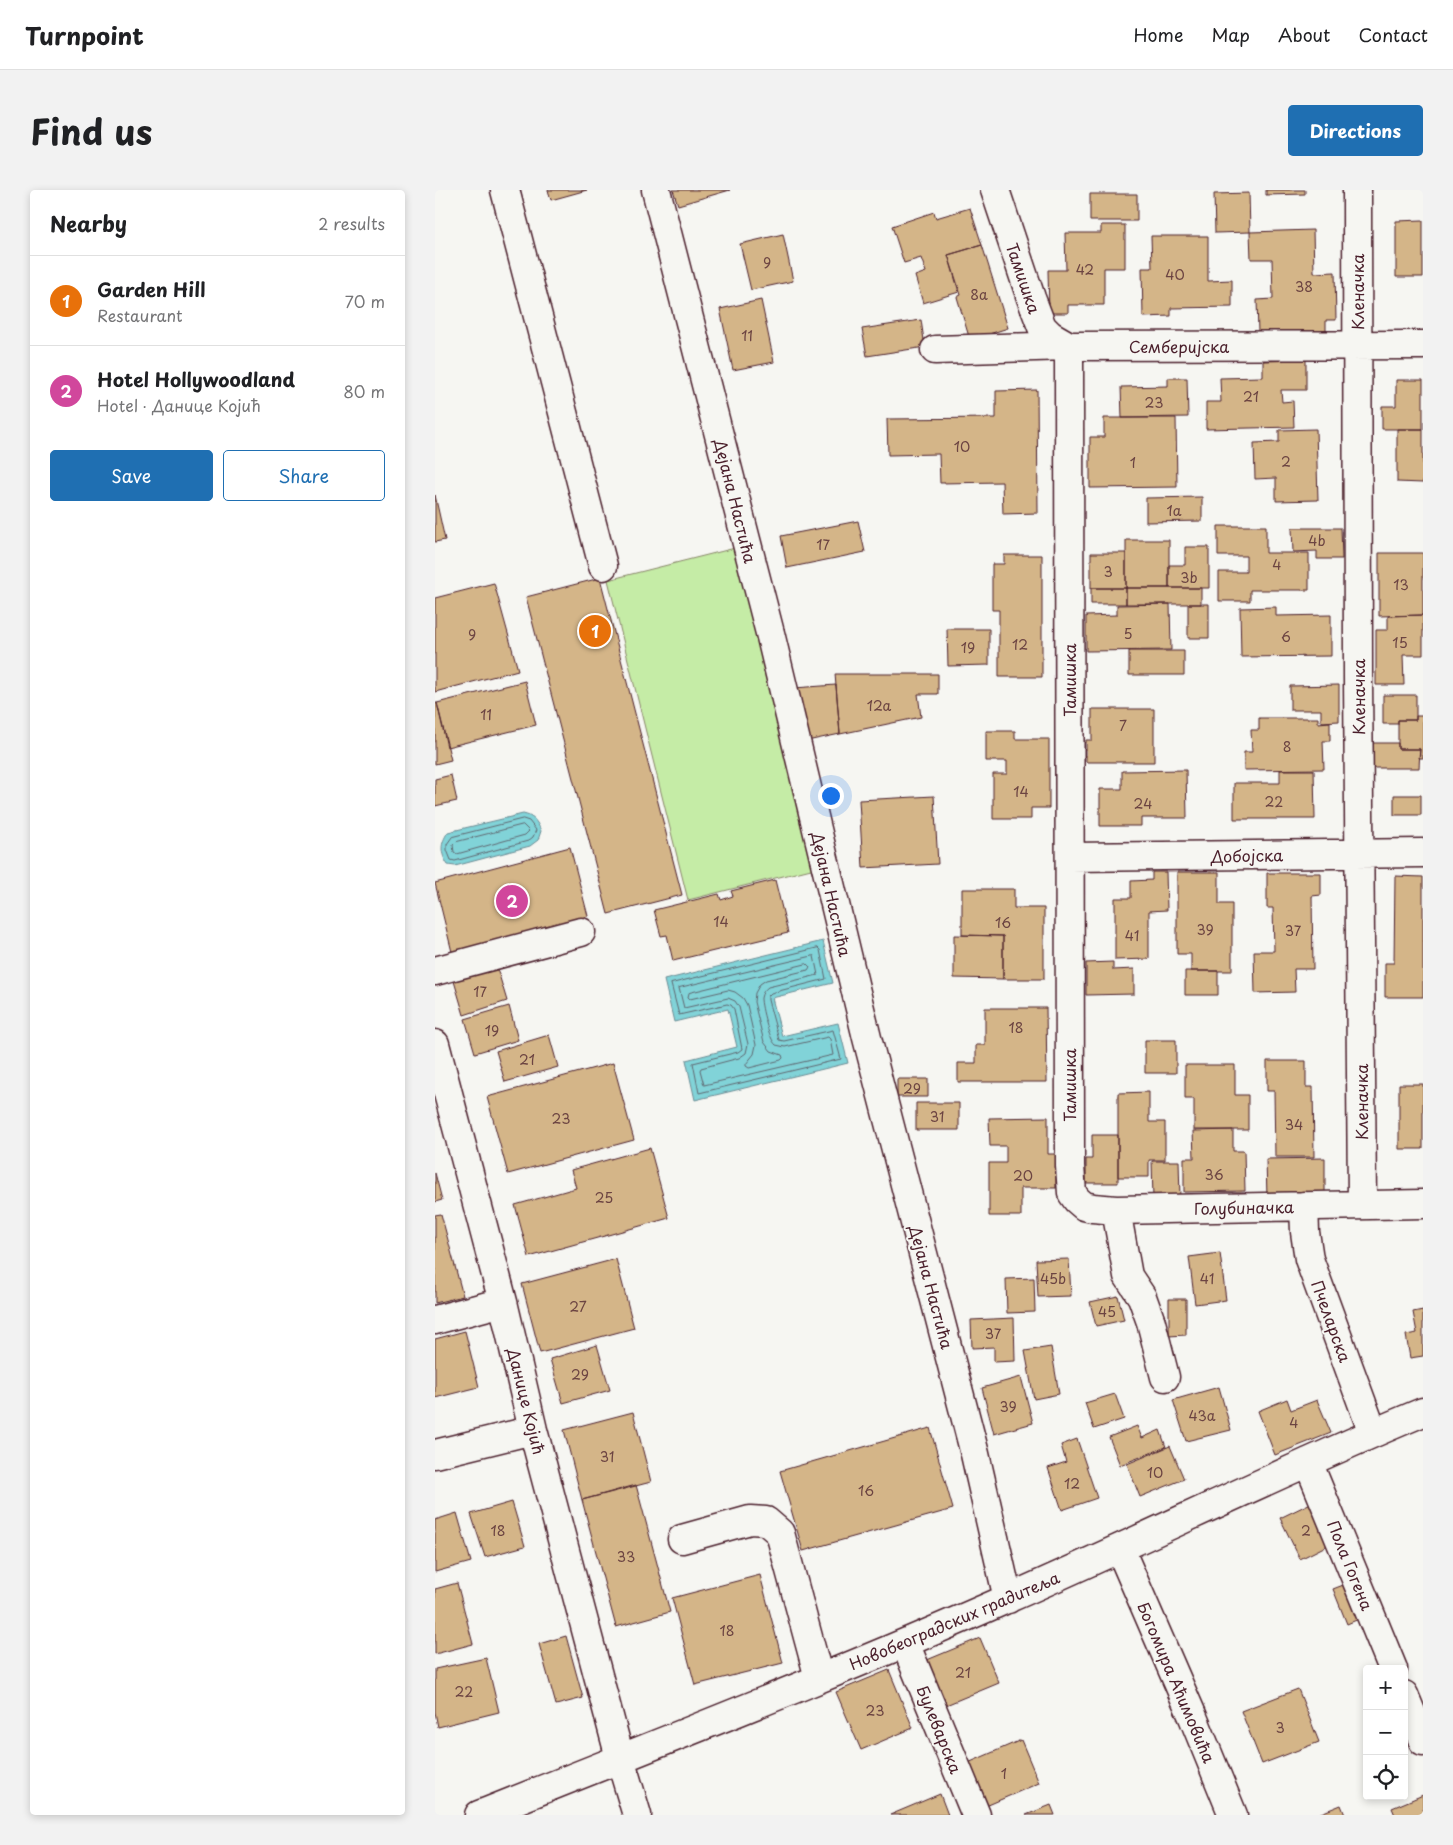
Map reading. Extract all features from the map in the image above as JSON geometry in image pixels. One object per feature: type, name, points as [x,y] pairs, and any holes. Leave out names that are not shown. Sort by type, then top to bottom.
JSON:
[{"type":"street","points":[[505,190],[603,566]]},
{"type":"street","name":"Дејана Настића","points":[[656,190],[771,637],[867,1038],[975,1454],[1008,1599]]},
{"type":"street","name":"Тамишка","points":[[995,190],[1042,327],[1050,336],[1069,346],[1069,1037],[1072,1193]]},
{"type":"street","name":"Кленачка","points":[[1357,190],[1362,1204]]},
{"type":"street","name":"Семберијска","points":[[935,350],[1069,346],[1423,345]]},
{"type":"street","name":"Добојска","points":[[1070,857],[1423,853]]},
{"type":"street","points":[[435,971],[581,932]]},
{"type":"street","name":"Данице Којић","points":[[435,1044],[503,1302],[533,1430],[620,1758],[637,1815]]},
{"type":"street","name":"Голубиначка","points":[[1072,1193],[1084,1206],[1116,1210],[1423,1204]]},
{"type":"street","name":"Пчеларска","points":[[1304,1206],[1309,1258],[1373,1433]]},
{"type":"street","points":[[1116,1210],[1128,1276],[1142,1297],[1151,1322],[1165,1377]]},
{"type":"street","points":[[435,1320],[503,1302]]},
{"type":"street","name":"Новобеоградских градитеља","points":[[479,1815],[905,1643],[1008,1599],[1308,1462],[1423,1412]]},
{"type":"street","points":[[435,1454],[533,1430]]},
{"type":"street","name":"Пола Гогена","points":[[1308,1462],[1391,1665]]},
{"type":"street","points":[[682,1539],[750,1520],[766,1521],[780,1533],[819,1678]]},
{"type":"street","name":"Богомира Аћимовића","points":[[1119,1549],[1193,1717],[1233,1815]]},
{"type":"street","name":"Булеварска","points":[[905,1643],[976,1815]]},
{"type":"street","points":[[1408,1705],[1423,1741]]},
{"type":"green space","points":[[739,547],[819,867],[688,900],[608,580]]},
{"type":"water","points":[[523,814],[534,820],[541,831],[538,840],[530,846],[455,866],[448,865],[443,856],[442,849],[443,841],[448,832]]},
{"type":"water","points":[[823,941],[833,983],[772,998],[782,1036],[838,1023],[848,1063],[695,1100],[686,1060],[737,1047],[728,1009],[674,1022],[664,980]]},
{"type":"building","points":[[548,190],[587,190],[551,200]]},
{"type":"building","points":[[673,190],[730,190],[678,205]]},
{"type":"building","points":[[1266,190],[1305,190],[1305,194],[1266,195]]},
{"type":"building","points":[[1249,193],[1250,232],[1215,233],[1214,194]]},
{"type":"building","points":[[1090,194],[1137,194],[1137,221],[1090,221]]},
{"type":"building","points":[[970,208],[982,245],[948,255],[959,292],[923,303],[915,276],[926,272],[921,258],[904,263],[892,226],[934,212],[936,218]]},
{"type":"building","points":[[1423,220],[1423,277],[1396,277],[1396,221]]},
{"type":"building","points":[[1101,225],[1125,225],[1125,268],[1104,268],[1104,305],[1068,305],[1068,313],[1049,313],[1048,270],[1066,270],[1065,233],[1101,233]]},
{"type":"building","points":[[1313,230],[1314,273],[1335,272],[1336,320],[1326,320],[1326,331],[1258,333],[1257,300],[1273,299],[1272,259],[1251,259],[1250,232]]},
{"type":"building","points":[[783,234],[793,281],[751,290],[740,244]]},
{"type":"building","points":[[1151,236],[1208,236],[1208,281],[1232,280],[1232,307],[1171,308],[1171,316],[1143,317],[1142,268],[1152,268]]},
{"type":"building","points":[[982,245],[1008,328],[970,340],[957,297],[961,295],[948,255]]},
{"type":"building","points":[[761,300],[774,362],[733,370],[720,309]]},
{"type":"building","points":[[921,320],[925,347],[867,356],[862,329]]},
{"type":"building","points":[[1306,360],[1306,390],[1281,390],[1282,402],[1293,401],[1294,427],[1206,429],[1206,402],[1221,402],[1220,378],[1263,377],[1263,361]]},
{"type":"building","points":[[1168,378],[1187,378],[1188,417],[1122,418],[1121,387],[1168,386]]},
{"type":"building","points":[[1396,380],[1423,380],[1423,429],[1382,429],[1382,406],[1396,406]]},
{"type":"building","points":[[1037,390],[1038,513],[1003,514],[1002,482],[940,483],[939,454],[888,455],[887,419],[996,418],[996,391]]},
{"type":"building","points":[[1104,418],[1176,418],[1177,487],[1090,488],[1090,437],[1104,437]]},
{"type":"building","points":[[1316,429],[1318,500],[1276,501],[1276,478],[1255,479],[1254,443],[1279,442],[1279,430]]},
{"type":"building","points":[[1397,429],[1423,429],[1423,483],[1397,482]]},
{"type":"building","points":[[435,495],[445,540],[435,542]]},
{"type":"building","points":[[1202,497],[1202,521],[1146,522],[1146,498]]},
{"type":"building","points":[[858,521],[865,552],[787,568],[781,536]]},
{"type":"building","points":[[1218,526],[1266,526],[1266,553],[1309,553],[1309,590],[1250,590],[1250,601],[1219,601],[1219,572],[1246,572],[1246,556],[1218,556]]},
{"type":"building","points":[[1292,528],[1341,528],[1342,559],[1317,559],[1317,551],[1293,552]]},
{"type":"building","points":[[1126,540],[1169,540],[1169,588],[1126,588]]},
{"type":"building","points":[[1185,547],[1209,547],[1209,588],[1169,588],[1169,565],[1185,565]]},
{"type":"building","points":[[1091,553],[1126,553],[1126,588],[1091,588]]},
{"type":"building","points":[[1379,553],[1423,553],[1423,615],[1379,616]]},
{"type":"building","points":[[1004,555],[1042,555],[1042,677],[999,677],[999,610],[992,610],[992,564],[1004,564]]},
{"type":"building","points":[[600,578],[682,895],[608,914],[526,597]]},
{"type":"building","points":[[494,583],[518,670],[435,692],[435,598]]},
{"type":"building","points":[[1091,588],[1126,588],[1126,604],[1091,604]]},
{"type":"building","points":[[1126,588],[1201,588],[1201,604],[1126,604]]},
{"type":"building","points":[[1170,604],[1171,650],[1086,651],[1086,616],[1117,615],[1117,605]]},
{"type":"building","points":[[1188,604],[1209,604],[1209,638],[1188,638]]},
{"type":"building","points":[[1276,607],[1276,616],[1331,615],[1331,656],[1241,657],[1240,608]]},
{"type":"building","points":[[1423,615],[1423,655],[1403,655],[1404,685],[1376,685],[1376,630],[1388,630],[1388,616]]},
{"type":"building","points":[[947,629],[989,629],[989,665],[948,666]]},
{"type":"building","points":[[1129,651],[1184,651],[1184,675],[1129,675]]},
{"type":"building","points":[[835,674],[938,674],[938,694],[918,694],[921,717],[840,734]]},
{"type":"building","points":[[525,681],[536,725],[447,747],[437,703]]},
{"type":"building","points":[[836,685],[840,734],[807,741],[794,688]]},
{"type":"building","points":[[1339,685],[1339,721],[1321,722],[1321,710],[1290,710],[1290,686]]},
{"type":"building","points":[[1383,695],[1416,695],[1416,720],[1398,720],[1398,724],[1383,724]]},
{"type":"building","points":[[435,703],[437,703],[451,760],[435,764]]},
{"type":"building","points":[[1092,709],[1154,709],[1154,762],[1086,762],[1086,740],[1092,740]]},
{"type":"building","points":[[1416,716],[1423,716],[1423,758],[1419,758],[1420,749],[1398,749],[1398,720],[1416,720]]},
{"type":"building","points":[[1259,718],[1318,718],[1318,723],[1330,722],[1330,741],[1323,741],[1324,769],[1244,770],[1244,752],[1252,752],[1251,730],[1259,730]]},
{"type":"building","points":[[986,731],[1015,731],[1015,739],[1049,739],[1049,808],[1031,808],[1031,819],[993,819],[993,774],[1007,774],[1007,761],[986,761]]},
{"type":"building","points":[[1373,743],[1398,743],[1398,749],[1420,749],[1419,768],[1372,768]]},
{"type":"building","points":[[1186,770],[1187,818],[1141,818],[1141,826],[1100,826],[1100,789],[1122,789],[1122,771]]},
{"type":"building","points":[[1280,770],[1314,770],[1315,819],[1234,819],[1234,783],[1280,783]]},
{"type":"building","points":[[451,775],[457,801],[435,806],[435,779]]},
{"type":"building","points":[[1394,795],[1421,795],[1421,815],[1394,815]]},
{"type":"building","points":[[934,796],[938,864],[863,868],[859,800]]},
{"type":"building","points":[[570,847],[588,916],[452,952],[435,883]]},
{"type":"building","points":[[1152,872],[1166,872],[1167,910],[1149,911],[1149,959],[1115,960],[1115,898],[1131,898],[1131,881],[1152,880]]},
{"type":"building","points":[[1177,872],[1219,872],[1219,904],[1232,904],[1232,971],[1191,971],[1191,954],[1177,954]]},
{"type":"building","points":[[1267,873],[1321,873],[1321,895],[1312,896],[1313,969],[1294,969],[1295,992],[1255,993],[1254,951],[1274,951],[1273,908],[1267,908]]},
{"type":"building","points":[[1395,876],[1423,877],[1423,997],[1385,997],[1385,963],[1394,963]]},
{"type":"building","points":[[775,880],[788,933],[673,961],[667,935],[661,936],[654,910],[719,894],[721,900],[733,896],[731,891]]},
{"type":"building","points":[[962,889],[1014,889],[1014,908],[1044,908],[1044,979],[1003,979],[1003,936],[962,935]]},
{"type":"building","points":[[954,935],[1003,936],[1003,979],[954,978]]},
{"type":"building","points":[[1113,962],[1113,970],[1134,969],[1134,994],[1086,995],[1086,963]]},
{"type":"building","points":[[497,968],[507,1001],[464,1015],[454,981]]},
{"type":"building","points":[[1185,971],[1218,971],[1218,995],[1185,995]]},
{"type":"building","points":[[509,1006],[518,1040],[475,1053],[465,1019]]},
{"type":"building","points":[[985,1008],[1046,1008],[1047,1082],[958,1082],[958,1063],[976,1063],[976,1045],[985,1045]]},
{"type":"building","points":[[549,1035],[558,1067],[505,1082],[496,1051]]},
{"type":"building","points":[[1145,1040],[1176,1040],[1176,1073],[1145,1073]]},
{"type":"building","points":[[1267,1061],[1306,1061],[1306,1087],[1313,1087],[1314,1157],[1275,1157],[1274,1091],[1267,1091]]},
{"type":"building","points":[[613,1063],[634,1140],[508,1174],[487,1097]]},
{"type":"building","points":[[1185,1065],[1235,1065],[1235,1095],[1248,1095],[1248,1130],[1194,1130],[1194,1099],[1185,1099]]},
{"type":"building","points":[[897,1079],[928,1079],[928,1097],[897,1097]]},
{"type":"building","points":[[1399,1084],[1423,1084],[1423,1149],[1399,1149]]},
{"type":"building","points":[[1149,1092],[1149,1122],[1165,1122],[1165,1160],[1149,1160],[1149,1177],[1118,1177],[1118,1093]]},
{"type":"building","points":[[916,1103],[959,1103],[959,1130],[916,1130]]},
{"type":"building","points":[[1048,1117],[1048,1154],[1056,1154],[1056,1188],[1021,1188],[1021,1216],[989,1216],[989,1163],[1006,1163],[1006,1146],[990,1146],[989,1118]]},
{"type":"building","points":[[1233,1130],[1233,1151],[1244,1151],[1245,1191],[1184,1192],[1184,1158],[1194,1158],[1193,1131]]},
{"type":"building","points":[[1092,1135],[1118,1135],[1118,1183],[1086,1183],[1086,1159],[1092,1159]]},
{"type":"building","points":[[650,1148],[669,1218],[529,1257],[515,1205],[576,1188],[571,1170]]},
{"type":"building","points":[[1325,1158],[1325,1198],[1267,1198],[1266,1159]]},
{"type":"building","points":[[1152,1161],[1179,1161],[1180,1198],[1153,1199]]},
{"type":"building","points":[[435,1173],[442,1200],[435,1202]]},
{"type":"building","points":[[441,1214],[463,1296],[435,1303],[435,1215]]},
{"type":"building","points":[[1220,1253],[1226,1300],[1195,1304],[1189,1257]]},
{"type":"building","points":[[616,1259],[634,1328],[540,1353],[522,1284]]},
{"type":"building","points":[[1069,1259],[1071,1296],[1038,1297],[1036,1260]]},
{"type":"building","points":[[1034,1278],[1035,1312],[1007,1313],[1006,1279]]},
{"type":"building","points":[[1118,1296],[1124,1320],[1096,1326],[1090,1302]]},
{"type":"building","points":[[1169,1299],[1186,1299],[1186,1335],[1169,1336]]},
{"type":"building","points":[[1423,1310],[1423,1356],[1410,1358],[1406,1335],[1417,1333],[1413,1312]]},
{"type":"building","points":[[1014,1318],[1015,1361],[994,1362],[994,1347],[972,1348],[971,1320]]},
{"type":"building","points":[[465,1331],[479,1387],[435,1398],[435,1339]]},
{"type":"building","points":[[597,1345],[610,1390],[563,1403],[550,1359]]},
{"type":"building","points":[[1051,1347],[1059,1394],[1034,1399],[1025,1351]]},
{"type":"building","points":[[1021,1377],[1033,1423],[994,1434],[982,1388]]},
{"type":"building","points":[[1219,1387],[1231,1430],[1186,1441],[1173,1400]]},
{"type":"building","points":[[1115,1394],[1124,1419],[1094,1429],[1085,1403]]},
{"type":"building","points":[[1287,1399],[1291,1410],[1317,1400],[1331,1433],[1275,1455],[1258,1411]]},
{"type":"building","points":[[633,1412],[651,1482],[582,1500],[564,1430]]},
{"type":"building","points":[[1137,1426],[1142,1438],[1160,1430],[1166,1447],[1120,1465],[1109,1437]]},
{"type":"building","points":[[930,1428],[953,1509],[803,1551],[780,1471]]},
{"type":"building","points":[[1077,1439],[1097,1498],[1062,1510],[1048,1468],[1066,1462],[1061,1445]]},
{"type":"building","points":[[1170,1446],[1184,1479],[1140,1497],[1127,1464]]},
{"type":"building","points":[[636,1485],[670,1612],[616,1627],[582,1500]]},
{"type":"building","points":[[512,1502],[525,1546],[485,1557],[471,1514]]},
{"type":"building","points":[[1313,1502],[1332,1543],[1300,1559],[1280,1518]]},
{"type":"building","points":[[457,1513],[471,1562],[435,1572],[435,1520]]},
{"type":"building","points":[[760,1575],[783,1663],[695,1685],[672,1598]]},
{"type":"building","points":[[1351,1582],[1366,1616],[1347,1624],[1333,1589]]},
{"type":"building","points":[[457,1583],[473,1644],[435,1654],[435,1589]]},
{"type":"building","points":[[566,1636],[583,1698],[556,1705],[539,1644]]},
{"type":"building","points":[[980,1638],[999,1683],[946,1705],[927,1660]]},
{"type":"building","points":[[486,1658],[499,1712],[438,1727],[435,1712],[435,1669]]},
{"type":"building","points":[[889,1670],[913,1728],[861,1750],[836,1692]]},
{"type":"building","points":[[1298,1689],[1319,1742],[1262,1764],[1241,1711]]},
{"type":"building","points":[[1021,1740],[1039,1783],[986,1806],[968,1763]]},
{"type":"building","points":[[940,1794],[948,1815],[890,1815]]},
{"type":"building","points":[[1423,1795],[1423,1815],[1395,1815],[1392,1808]]},
{"type":"building","points":[[1051,1805],[1055,1815],[1026,1815]]},
{"type":"building","points":[[1341,1805],[1345,1815],[1316,1815]]},
{"type":"place","name":"Garden Hill","points":[[595,631]]},
{"type":"place","name":"Hotel Hollywoodland","points":[[512,901]]}]
